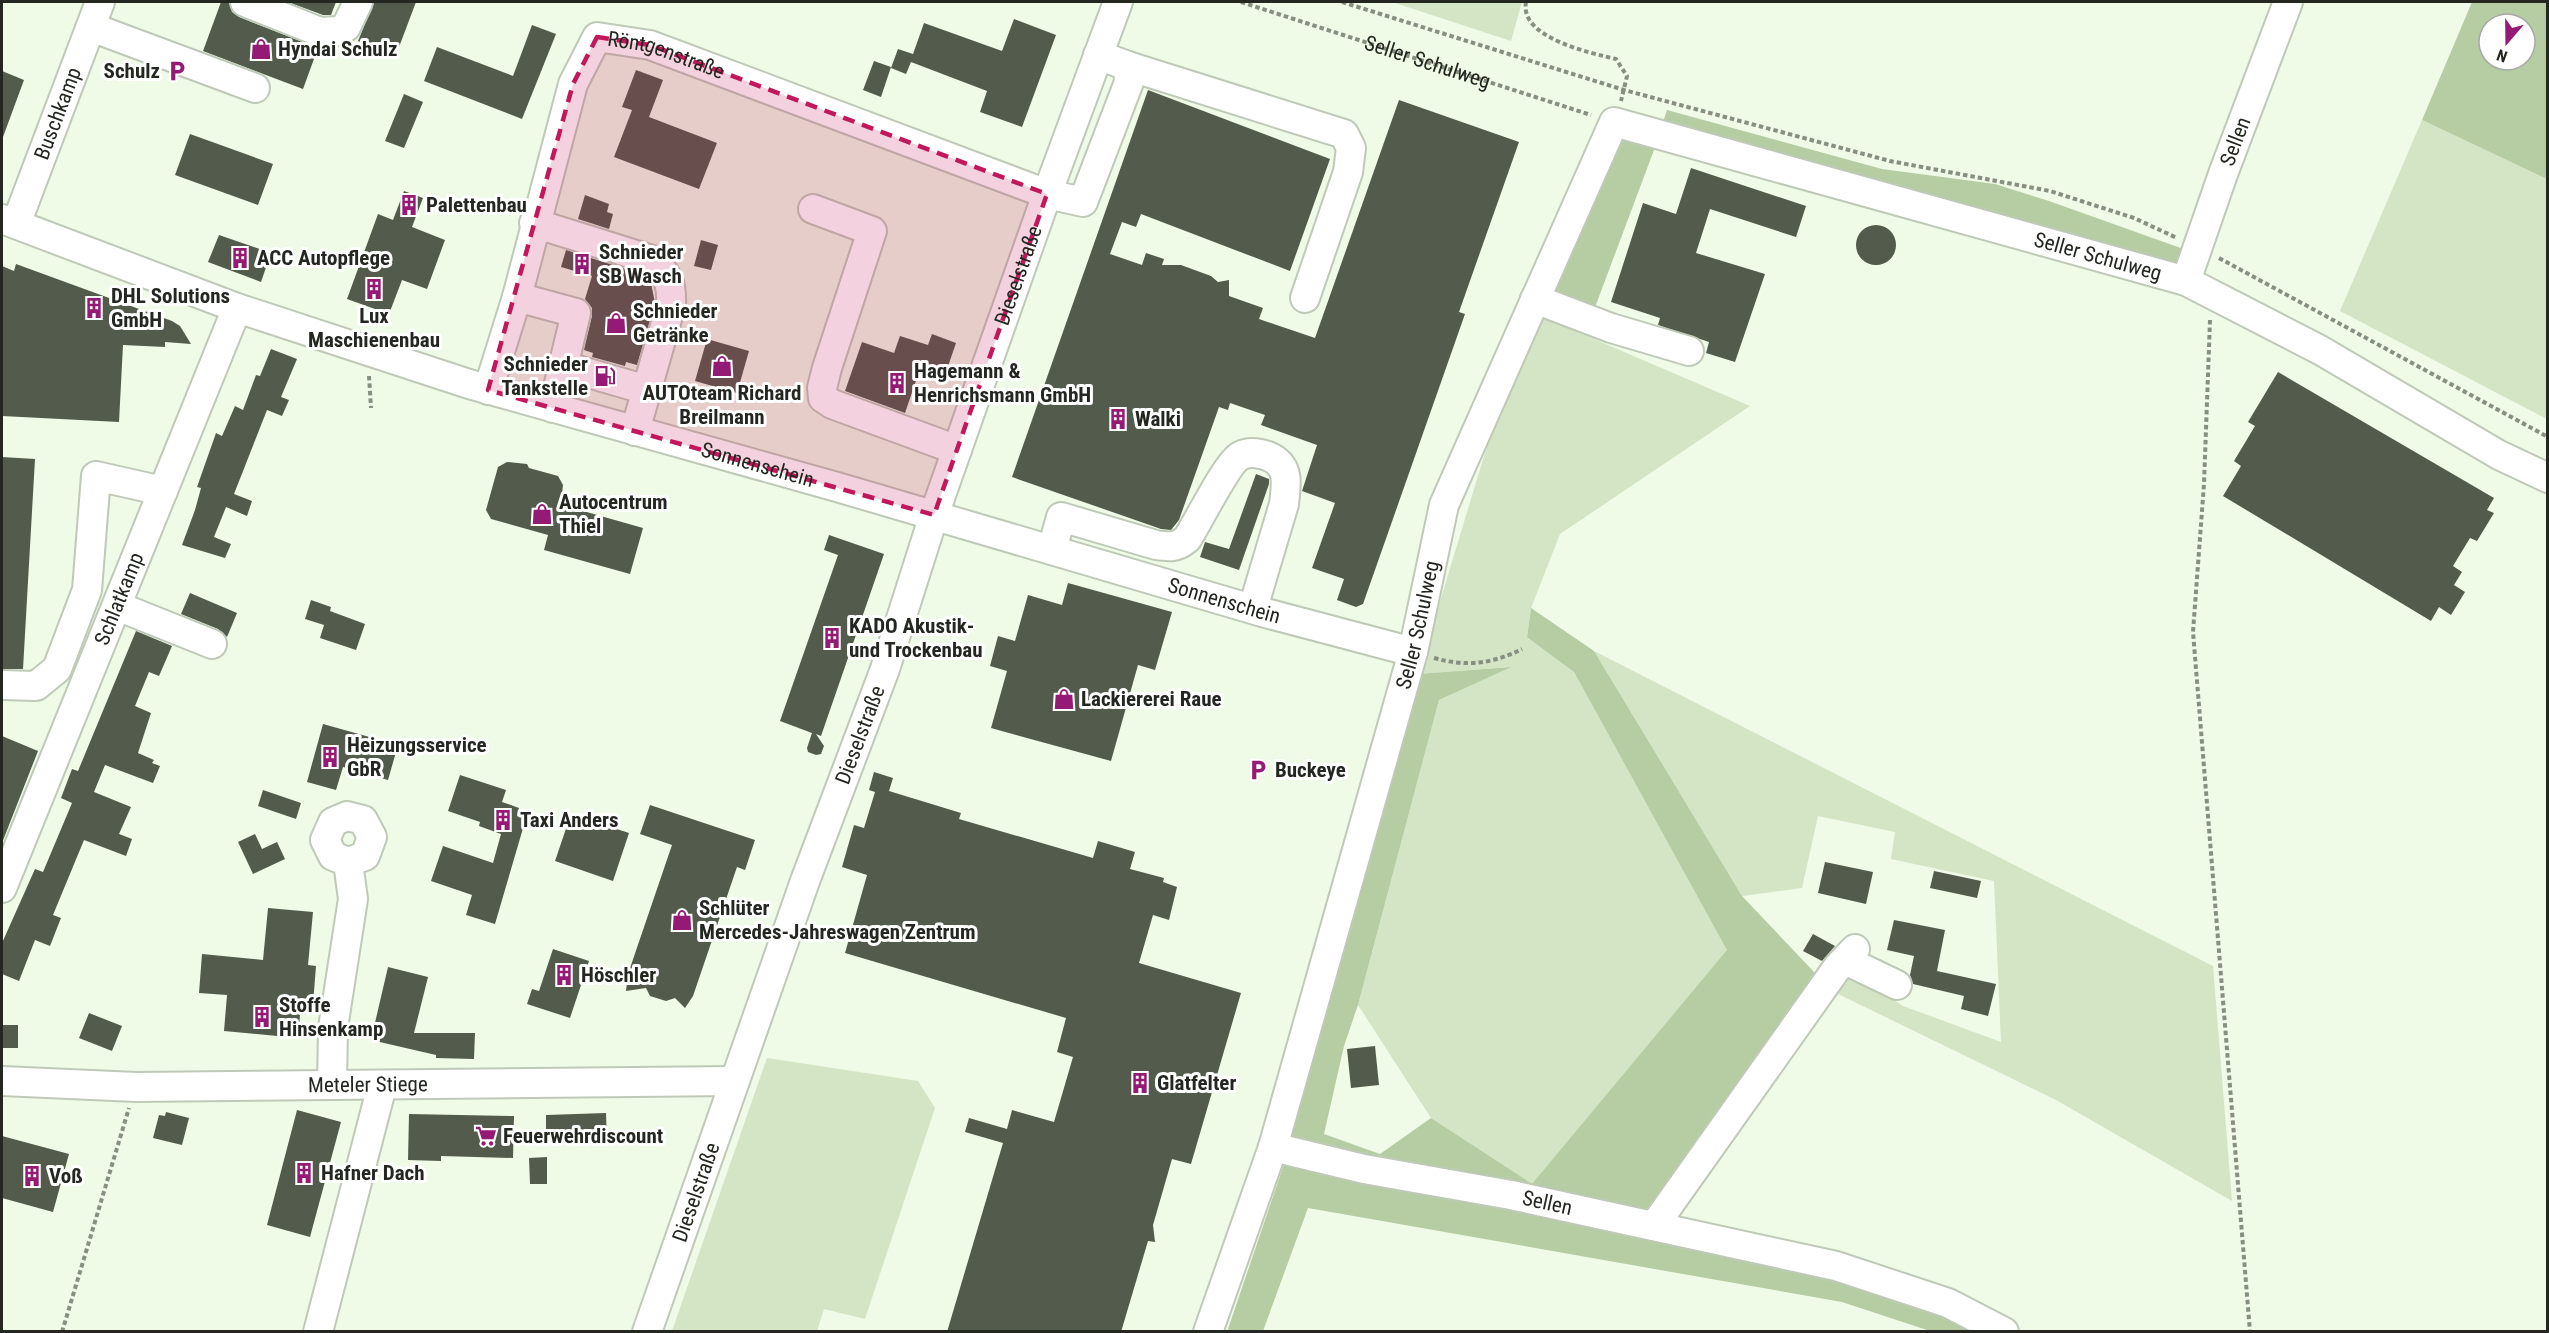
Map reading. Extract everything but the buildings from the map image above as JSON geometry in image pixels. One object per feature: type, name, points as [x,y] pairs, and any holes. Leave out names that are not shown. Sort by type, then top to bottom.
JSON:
[{"type":"street","points":[[245,2],[320,32],[346,27],[358,2]]},
{"type":"street","name":"Dieselstraße","points":[[647,1332],[734,1081],[885,669],[934,515],[1047,194],[1118,2]]},
{"type":"street","name":"Sellen","points":[[2198,287],[2223,174],[2288,2]]},
{"type":"street","points":[[95,14],[255,88]]},
{"type":"street","name":"Buschkamp","points":[[9,222],[95,14]]},
{"type":"street","name":"Röntgenstraße","points":[[488,390],[517,297],[534,224],[573,84],[597,37],[650,45],[1047,194]]},
{"type":"street","points":[[1098,55],[1344,134],[1351,148],[1348,172],[1305,298]]},
{"type":"street","points":[[1047,194],[1083,202],[1129,82],[1128,66]]},
{"type":"street","name":"Seller Schulweg","points":[[1273,1147],[1413,652],[1444,505],[1614,122],[2198,287],[2320,350],[2499,455],[2547,477]]},
{"type":"street","points":[[813,209],[872,231],[827,368],[822,388],[824,398],[832,404],[957,450]]},
{"type":"street","name":"Sonnenschein","points":[[9,222],[237,308],[488,390],[934,515],[1253,609],[1413,652]]},
{"type":"street","points":[[534,224],[652,260],[666,273],[672,287],[671,305],[635,431]]},
{"type":"street","points":[[517,297],[576,313],[553,408]]},
{"type":"street","points":[[1535,299],[1611,328],[1689,351]]},
{"type":"street","name":"Schlatkamp","points":[[2,888],[237,308]]},
{"type":"street","points":[[563,370],[646,394]]},
{"type":"street","points":[[1052,550],[1061,517],[1156,545],[1172,548],[1180,545],[1187,539],[1227,471],[1239,456],[1256,453],[1270,456],[1280,463],[1285,472],[1285,495],[1253,609]]},
{"type":"street","points":[[2,685],[36,686],[57,669],[87,590],[96,476],[164,491]]},
{"type":"street","points":[[117,606],[212,644]]},
{"type":"street","points":[[332,1084],[333,1028],[353,898],[348,862]]},
{"type":"street","points":[[1654,1226],[1850,955],[1897,985]]},
{"type":"street","name":"Meteler Stiege","points":[[2,1081],[136,1087],[734,1081]]},
{"type":"street","points":[[318,1332],[382,1086]]},
{"type":"street","points":[[1208,1332],[1273,1147]]},
{"type":"street","name":"Sellen","points":[[1273,1147],[1364,1169],[1511,1195],[1836,1266],[1948,1303],[2004,1332]]},
{"type":"path","name":"Seller Schulweg","points":[[1241,2],[1614,122]]},
{"type":"path","points":[[1526,2],[1524,10],[1532,23],[1547,35],[1579,50],[1616,59],[1627,76],[1614,122]]},
{"type":"path","points":[[2198,287],[2204,484],[2193,632],[2250,1332]]},
{"type":"path","points":[[367,351],[371,408]]},
{"type":"path","points":[[1413,652],[1470,665],[1498,661],[1522,649]]},
{"type":"path","points":[[62,1332],[136,1087]]},
{"type":"highlighted area","points":[[597,37],[650,45],[1047,194],[934,515],[488,390],[573,84]]},
{"type":"green space","points":[[1392,2],[1522,2],[1511,41]]},
{"type":"green space","points":[[2472,2],[2547,2],[2547,179],[2422,120]]},
{"type":"green space","points":[[1667,110],[1882,169],[1995,184],[2189,251],[2181,269],[1663,122]]},
{"type":"green space","points":[[2422,120],[2547,179],[2547,419],[2340,311]]},
{"type":"green space","points":[[1620,133],[1657,142],[1594,310],[1548,291]]},
{"type":"green space","points":[[1538,315],[1750,406],[1560,534],[1531,608],[1527,636],[1574,672],[1728,950],[1532,1185],[1431,1118],[1358,1005],[1439,700],[1509,667],[1418,674],[1494,423]]},
{"type":"green space","points":[[1531,608],[1594,651],[1742,896],[1815,973],[1640,1237],[1815,1274],[1901,1299],[1984,1331],[1930,1331],[1842,1302],[1308,1208],[1263,1331],[1227,1332],[1283,1167],[1418,674],[1511,667],[1439,700],[1358,1005],[1344,1046],[1324,1134],[1380,1154],[1431,1118],[1532,1184],[1727,950],[1574,672],[1527,637]]},
{"type":"green space","points":[[1594,651],[2213,966],[2232,1201],[2056,1100],[1834,992],[1850,971],[1903,1006],[2001,1042],[1994,881],[1891,859],[1895,832],[1818,816],[1802,888],[1742,896]]},
{"type":"green space","points":[[767,1058],[918,1081],[935,1108],[865,1319],[824,1309],[817,1331],[672,1331]]},
{"type":"place","name":"Hyndai Schulz","points":[[261,49]]},
{"type":"place","name":"Schulz","points":[[177,71]]},
{"type":"place","name":"Palettenbau","points":[[409,205]]},
{"type":"place","name":"ACC Autopflege","points":[[240,258]]},
{"type":"place","name":"Schnieder SB Wasch","points":[[582,264]]},
{"type":"place","name":"Lux Maschienenbau","points":[[374,289]]},
{"type":"place","name":"DHL Solutions GmbH","points":[[94,308]]},
{"type":"place","name":"Schnieder Getränke","points":[[616,323]]},
{"type":"place","name":"AUTOteam Richard Breilmann","points":[[722,366]]},
{"type":"place","name":"Schnieder Tankstelle","points":[[605,376]]},
{"type":"place","name":"Hagemann & Henrichsmann GmbH","points":[[897,383]]},
{"type":"place","name":"Walki","points":[[1118,419]]},
{"type":"place","name":"Autocentrum Thiel","points":[[542,514]]},
{"type":"place","name":"KADO Akustik- und Trockenbau","points":[[832,638]]},
{"type":"place","name":"Lackiererei Raue","points":[[1064,699]]},
{"type":"place","name":"Heizungsservice GbR","points":[[330,757]]},
{"type":"place","name":"Buckeye","points":[[1258,770]]},
{"type":"place","name":"Taxi Anders","points":[[503,820]]},
{"type":"place","name":"Schlüter Mercedes-Jahreswagen Zentrum","points":[[682,920]]},
{"type":"place","name":"Höschler","points":[[564,975]]},
{"type":"place","name":"Stoffe Hinsenkamp","points":[[262,1017]]},
{"type":"place","name":"Glatfelter","points":[[1140,1083]]},
{"type":"place","name":"Feuerwehrdiscount","points":[[486,1136]]},
{"type":"place","name":"Hafner Dach","points":[[304,1173]]},
{"type":"place","name":"Voß","points":[[32,1176]]}]
